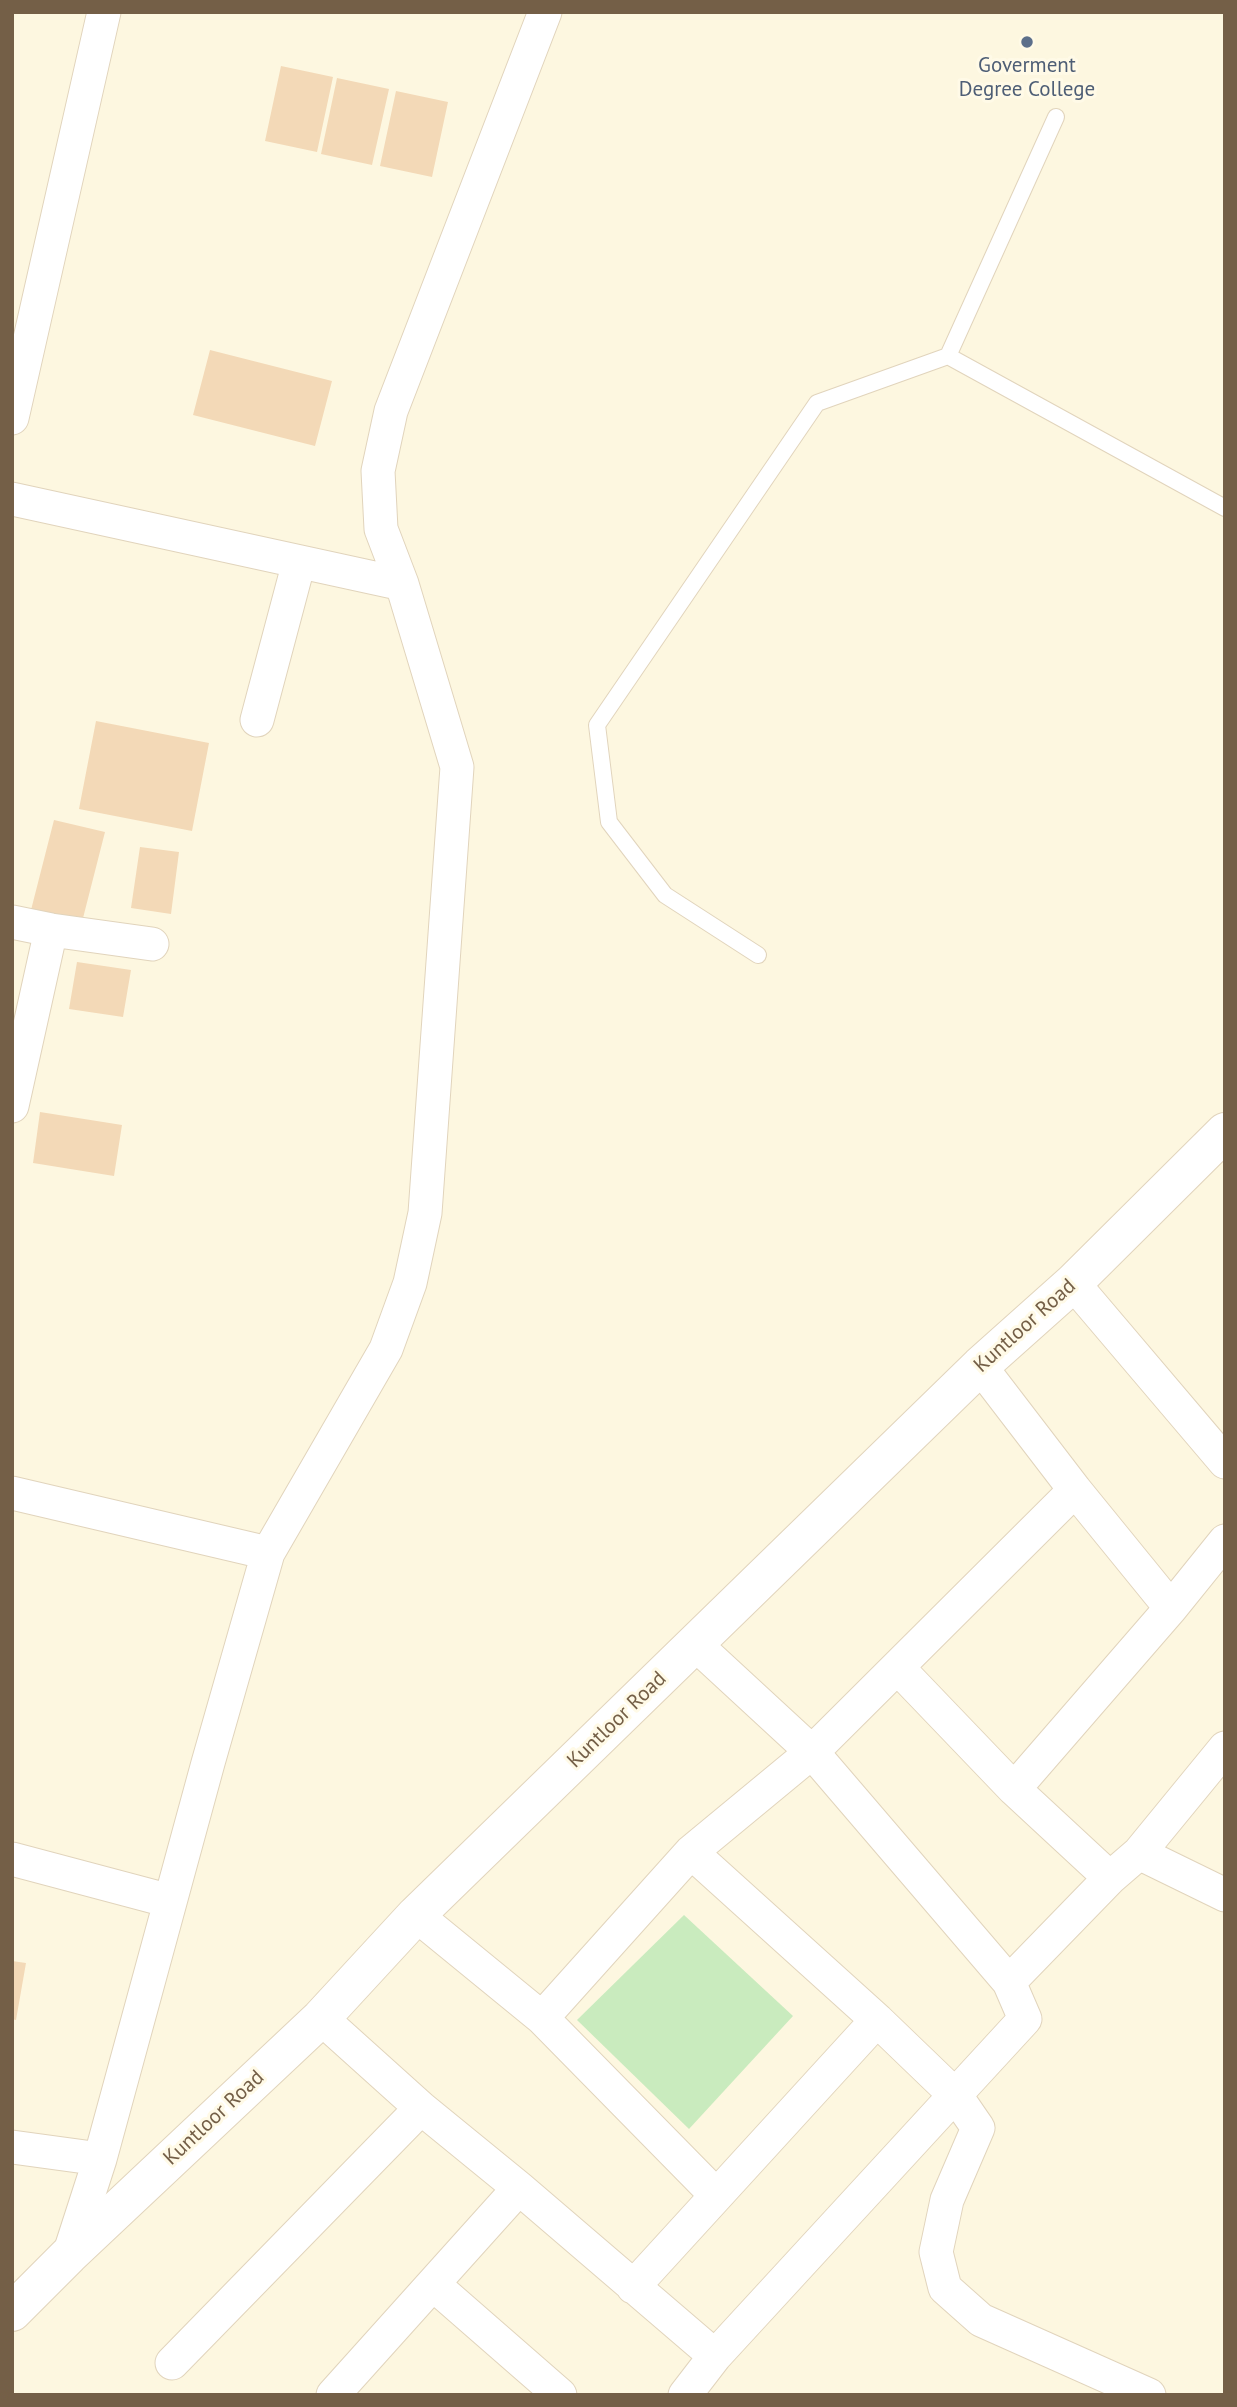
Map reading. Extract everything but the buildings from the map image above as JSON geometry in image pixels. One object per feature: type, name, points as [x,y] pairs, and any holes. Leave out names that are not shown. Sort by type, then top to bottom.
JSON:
[{"type":"street","points":[[12,418],[104,12]]},
{"type":"street","points":[[69,2255],[100,2159],[268,1553],[386,1349],[410,1283],[425,1213],[457,768],[402,584],[381,529],[378,471],[391,411],[545,12]]},
{"type":"street","points":[[12,499],[402,584]]},
{"type":"street","points":[[257,720],[299,562]]},
{"type":"street","points":[[12,922],[152,944]]},
{"type":"street","points":[[12,1106],[51,930]]},
{"type":"street","name":"Kuntloor Road","points":[[12,2312],[321,2018],[416,1915],[980,1366],[1073,1283],[1225,1132]]},
{"type":"street","points":[[1073,1283],[1225,1462]]},
{"type":"street","points":[[980,1366],[1171,1608]]},
{"type":"street","points":[[542,2018],[691,1852],[812,1752],[1075,1489]]},
{"type":"street","points":[[12,1493],[268,1553]]},
{"type":"street","points":[[1014,1789],[1171,1608],[1225,1541]]},
{"type":"street","points":[[685,2395],[715,2356],[1025,2019],[1009,1982],[812,1752],[695,1644]]},
{"type":"street","points":[[898,1668],[1014,1789],[1110,1878]]},
{"type":"street","points":[[1009,1982],[1110,1878],[1139,1853],[1225,1748]]},
{"type":"street","points":[[691,1852],[877,2020],[956,2096],[978,2128],[947,2200],[936,2252],[946,2288],[981,2320],[1149,2395]]},
{"type":"street","points":[[1139,1853],[1225,1895]]},
{"type":"street","points":[[12,1859],[170,1901]]},
{"type":"street","points":[[416,1915],[542,2018],[715,2194]]},
{"type":"street","points":[[321,2018],[421,2108],[715,2356]]},
{"type":"street","points":[[633,2287],[715,2194],[877,2020]]},
{"type":"street","points":[[172,2363],[421,2108]]},
{"type":"street","points":[[12,2147],[100,2159]]},
{"type":"street","points":[[333,2395],[519,2188]]},
{"type":"street","points":[[434,2285],[560,2395]]},
{"type":"lane","points":[[758,955],[665,895],[609,821],[597,725],[817,403],[948,356],[1056,117]]},
{"type":"lane","points":[[948,356],[1225,508]]},
{"type":"green space","points":[[684,1915],[793,2016],[689,2129],[577,2020]]},
{"type":"place","name":"Goverment Degree College","points":[[1027,42]]}]
